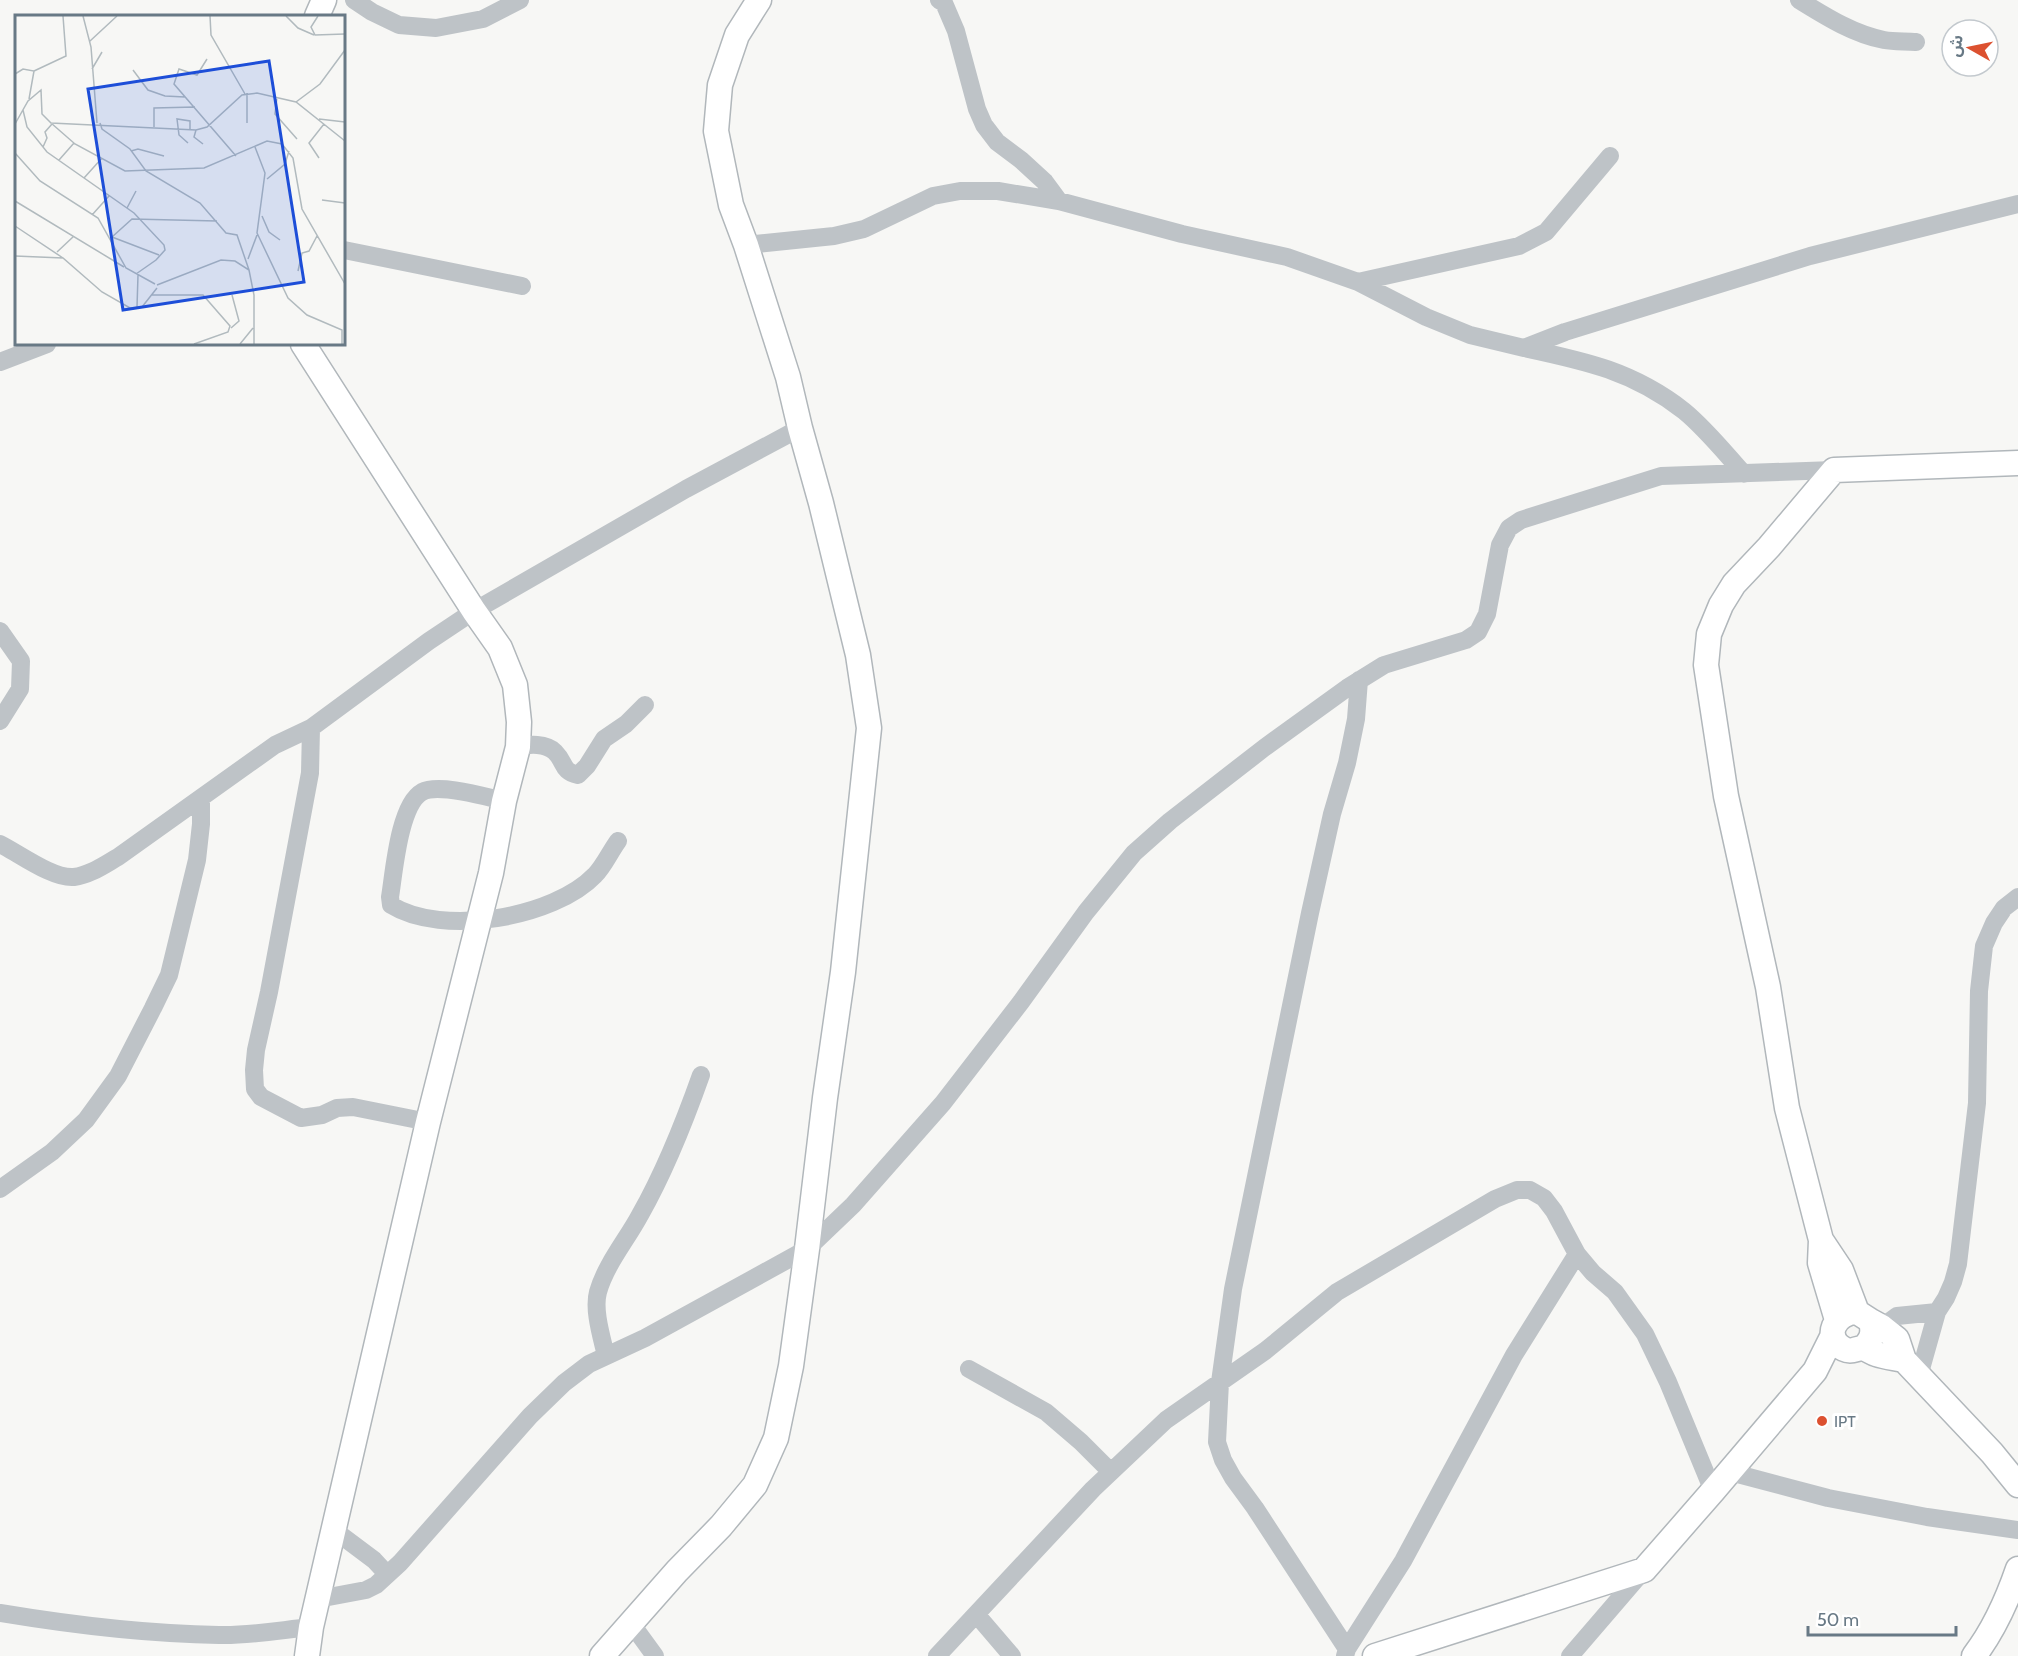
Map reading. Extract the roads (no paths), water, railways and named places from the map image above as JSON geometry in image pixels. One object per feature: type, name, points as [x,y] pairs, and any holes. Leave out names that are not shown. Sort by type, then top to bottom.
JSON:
[{"type":"street","points":[[317,15],[324,0]]},
{"type":"street","points":[[354,0],[399,25],[436,28],[483,19],[520,0]]},
{"type":"street","points":[[602,1656],[677,1571],[721,1526],[755,1485],[776,1438],[791,1366],[807,1249],[843,972],[869,728],[858,656],[821,503],[788,377],[731,205],[716,131],[720,85],[737,35],[759,0]]},
{"type":"street","points":[[939,0],[944,3],[956,31],[977,109],[984,125],[997,142],[1045,182],[1059,201]]},
{"type":"street","points":[[1799,0],[1857,32],[1883,40],[1916,42]]},
{"type":"street","points":[[1358,282],[1519,246],[1532,241],[1546,232],[1610,156]]},
{"type":"street","points":[[746,245],[834,236],[864,229],[933,196],[960,191],[998,191],[1059,201],[1182,234],[1287,257],[1358,282],[1426,317],[1470,334],[1582,360],[1621,373],[1653,389],[1686,412],[1744,474]]},
{"type":"street","points":[[1524,348],[1608,318],[1810,256],[2018,204]]},
{"type":"street","points":[[345,250],[522,286]]},
{"type":"street","points":[[0,362],[44,345]]},
{"type":"street","points":[[304,345],[500,648],[515,685],[519,722],[518,747],[504,801],[491,873],[428,1122],[311,1627],[307,1656]]},
{"type":"street","points":[[0,844],[53,873],[73,877],[93,871],[118,857],[275,745],[311,728],[429,640],[474,611],[686,489],[800,428]]},
{"type":"street","points":[[318,1599],[366,1590],[376,1585],[399,1563],[530,1416],[564,1383],[589,1364],[645,1338],[807,1249],[853,1205],[943,1103],[1086,912],[1134,853],[1170,821],[1263,748],[1359,681],[1384,665],[1466,640],[1478,632],[1486,614],[1500,545],[1509,528],[1521,520],[1661,476],[2018,463]]},
{"type":"street","points":[[1834,470],[1734,584],[1721,605],[1709,634],[1706,665],[1726,796],[1768,987],[1788,1108],[1821,1240],[1841,1270],[1856,1330],[1874,1354],[1912,1368],[2018,1485]]},
{"type":"street","points":[[0,631],[21,661],[21,689],[0,721]]},
{"type":"street","points":[[1359,681],[1356,719],[1347,763],[1332,814],[1310,913],[1233,1289],[1220,1382],[1217,1442],[1223,1460],[1233,1478],[1255,1508],[1346,1652],[1402,1561],[1514,1355],[1577,1254]]},
{"type":"street","points":[[518,747],[529,744],[543,746],[555,752],[569,773],[578,775],[587,766],[604,739],[626,724],[645,705]]},
{"type":"street","points":[[311,728],[310,773],[256,1050],[255,1089],[261,1097],[301,1118],[322,1115],[337,1108],[353,1107],[428,1122]]},
{"type":"street","points":[[504,801],[444,790],[425,791],[413,801],[402,825],[390,897],[391,905],[411,916],[478,921],[504,918],[530,911],[575,891],[596,875],[618,841]]},
{"type":"street","points":[[0,1189],[52,1152],[86,1120],[118,1076],[153,1008],[169,975],[196,860],[201,824],[201,798]]},
{"type":"street","points":[[1912,1368],[1937,1312],[1946,1298],[1958,1264],[1977,1103],[1979,991],[1984,946],[1994,923],[2004,908],[2018,897]]},
{"type":"street","points":[[606,1356],[599,1327],[598,1294],[612,1261],[650,1195],[686,1117],[701,1076]]},
{"type":"street","points":[[937,1656],[1111,1472],[1166,1420],[1265,1350],[1337,1292],[1495,1200],[1517,1190],[1530,1190],[1544,1198],[1554,1211],[1577,1254],[1593,1273],[1615,1292],[1645,1334],[1668,1382],[1713,1491]]},
{"type":"street","points":[[1570,1656],[1815,1371],[1842,1358],[1856,1330],[1897,1316],[1937,1312]]},
{"type":"street","points":[[969,1369],[1046,1412],[1111,1472]]},
{"type":"street","points":[[1730,1472],[1827,1498],[1927,1518],[2018,1530]]},
{"type":"street","points":[[334,1530],[368,1555],[387,1574]]},
{"type":"street","points":[[1974,1656],[1990,1635],[2018,1569]]},
{"type":"street","points":[[1375,1656],[1644,1570]]},
{"type":"street","points":[[0,1613],[50,1622],[124,1630],[221,1635],[311,1627]]},
{"type":"street","points":[[976,1614],[1012,1656]]},
{"type":"street","points":[[631,1623],[655,1656]]},
{"type":"place","name":"IPT","points":[[1822,1421]]}]
